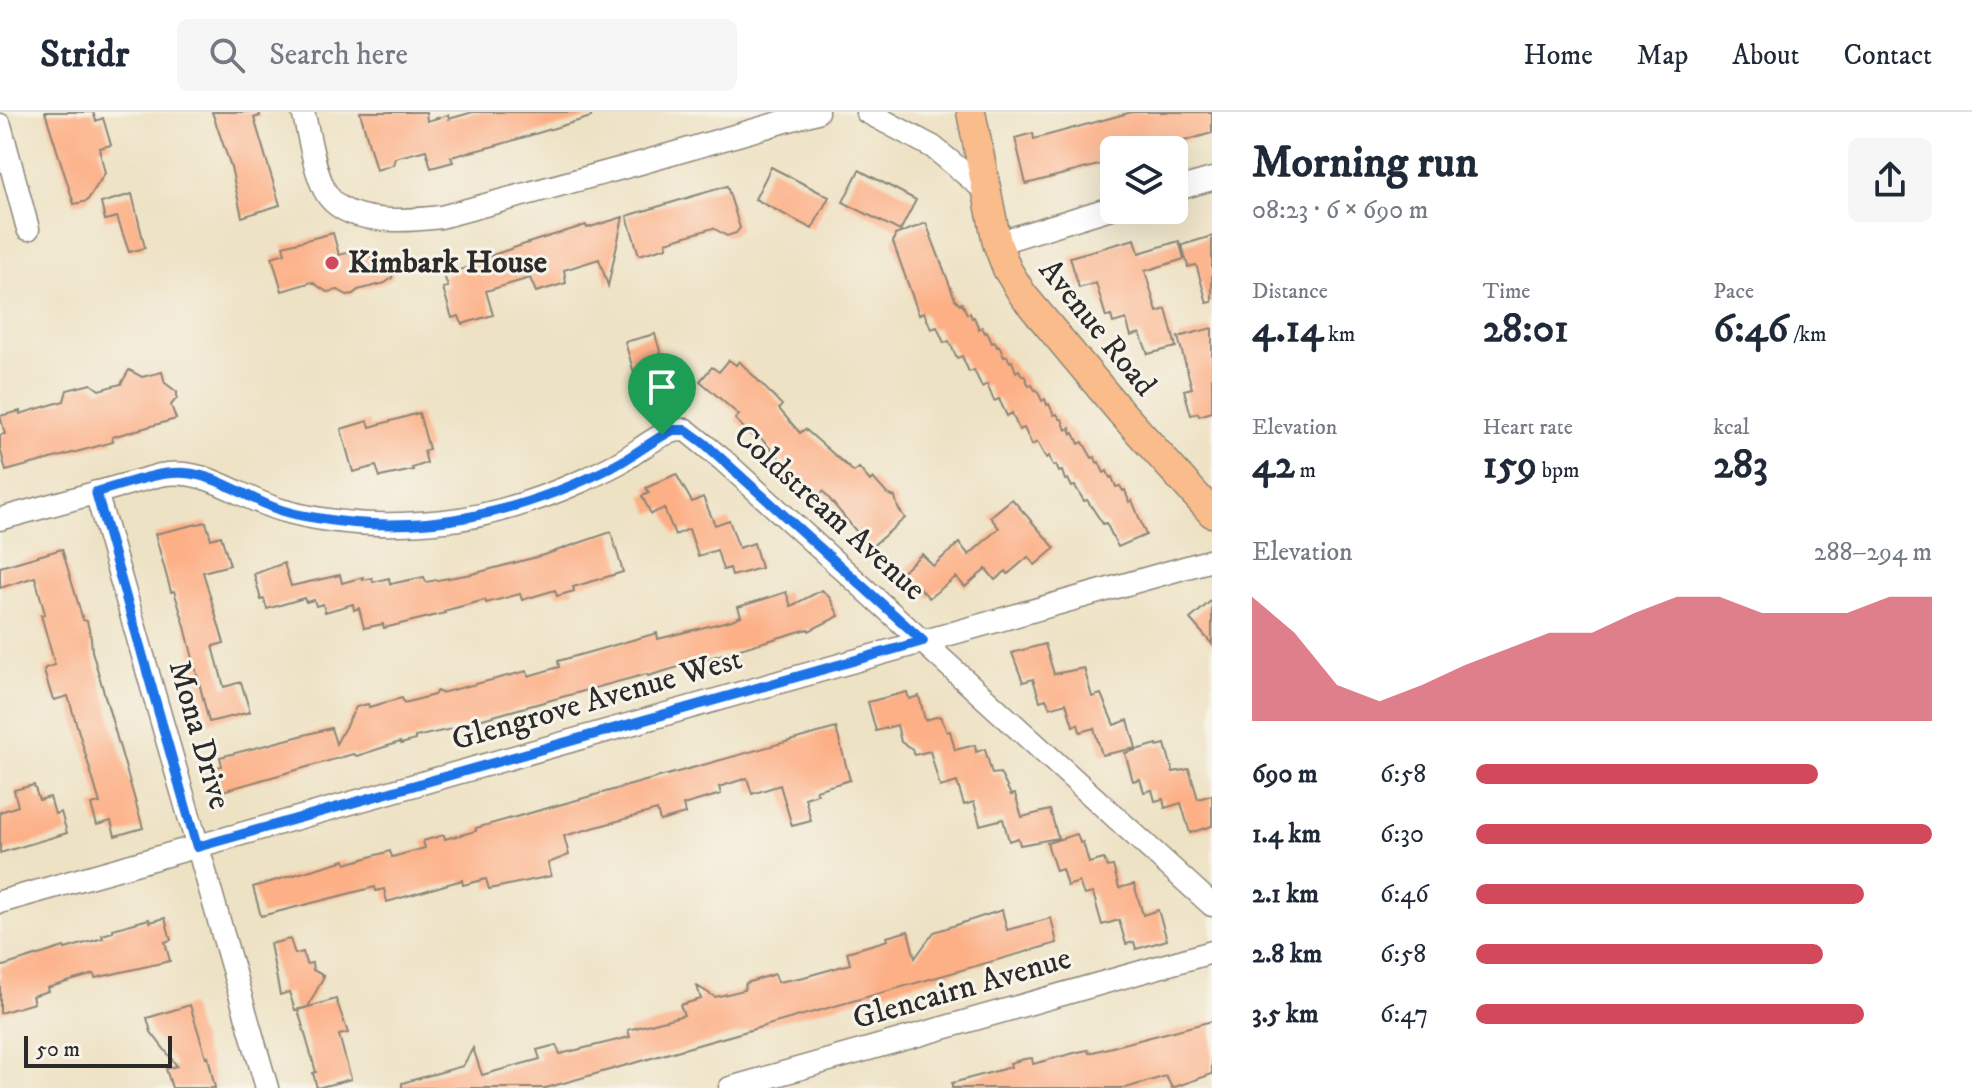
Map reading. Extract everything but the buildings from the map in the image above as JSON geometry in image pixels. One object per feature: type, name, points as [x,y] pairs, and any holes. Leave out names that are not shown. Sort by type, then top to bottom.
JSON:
[{"type":"main road","name":"Avenue Road","points":[[971,112],[997,243],[1007,269],[1023,295],[1119,410],[1212,513]]},
{"type":"street","points":[[303,112],[327,194],[339,206],[362,215],[408,221],[441,217],[592,177],[817,112]]},
{"type":"street","points":[[867,112],[933,147],[981,187],[986,187]]},
{"type":"street","points":[[0,125],[28,229]]},
{"type":"street","points":[[1188,186],[1212,179]]},
{"type":"street","points":[[997,243],[1100,211]]},
{"type":"street","name":"Coldstream Avenue","points":[[0,519],[160,475],[186,473],[209,479],[277,509],[317,518],[395,525],[478,517],[553,493],[618,464],[673,430],[686,430],[723,460],[1212,905]]},
{"type":"street","name":"Mona Drive","points":[[96,492],[267,1088]]},
{"type":"street","name":"Glengrove Avenue West","points":[[0,902],[1212,560]]},
{"type":"street","name":"Glencairn Avenue","points":[[730,1088],[1212,952]]},
{"type":"place","name":"Kimbark House","points":[[332,263]]},
{"type":"route","points":[[673,430],[686,430],[704,443],[923,641],[197,847],[96,492],[160,475],[186,473],[209,479],[277,509],[317,518],[395,525],[444,521],[478,517],[553,493],[618,464],[662,435],[673,430]]}]
